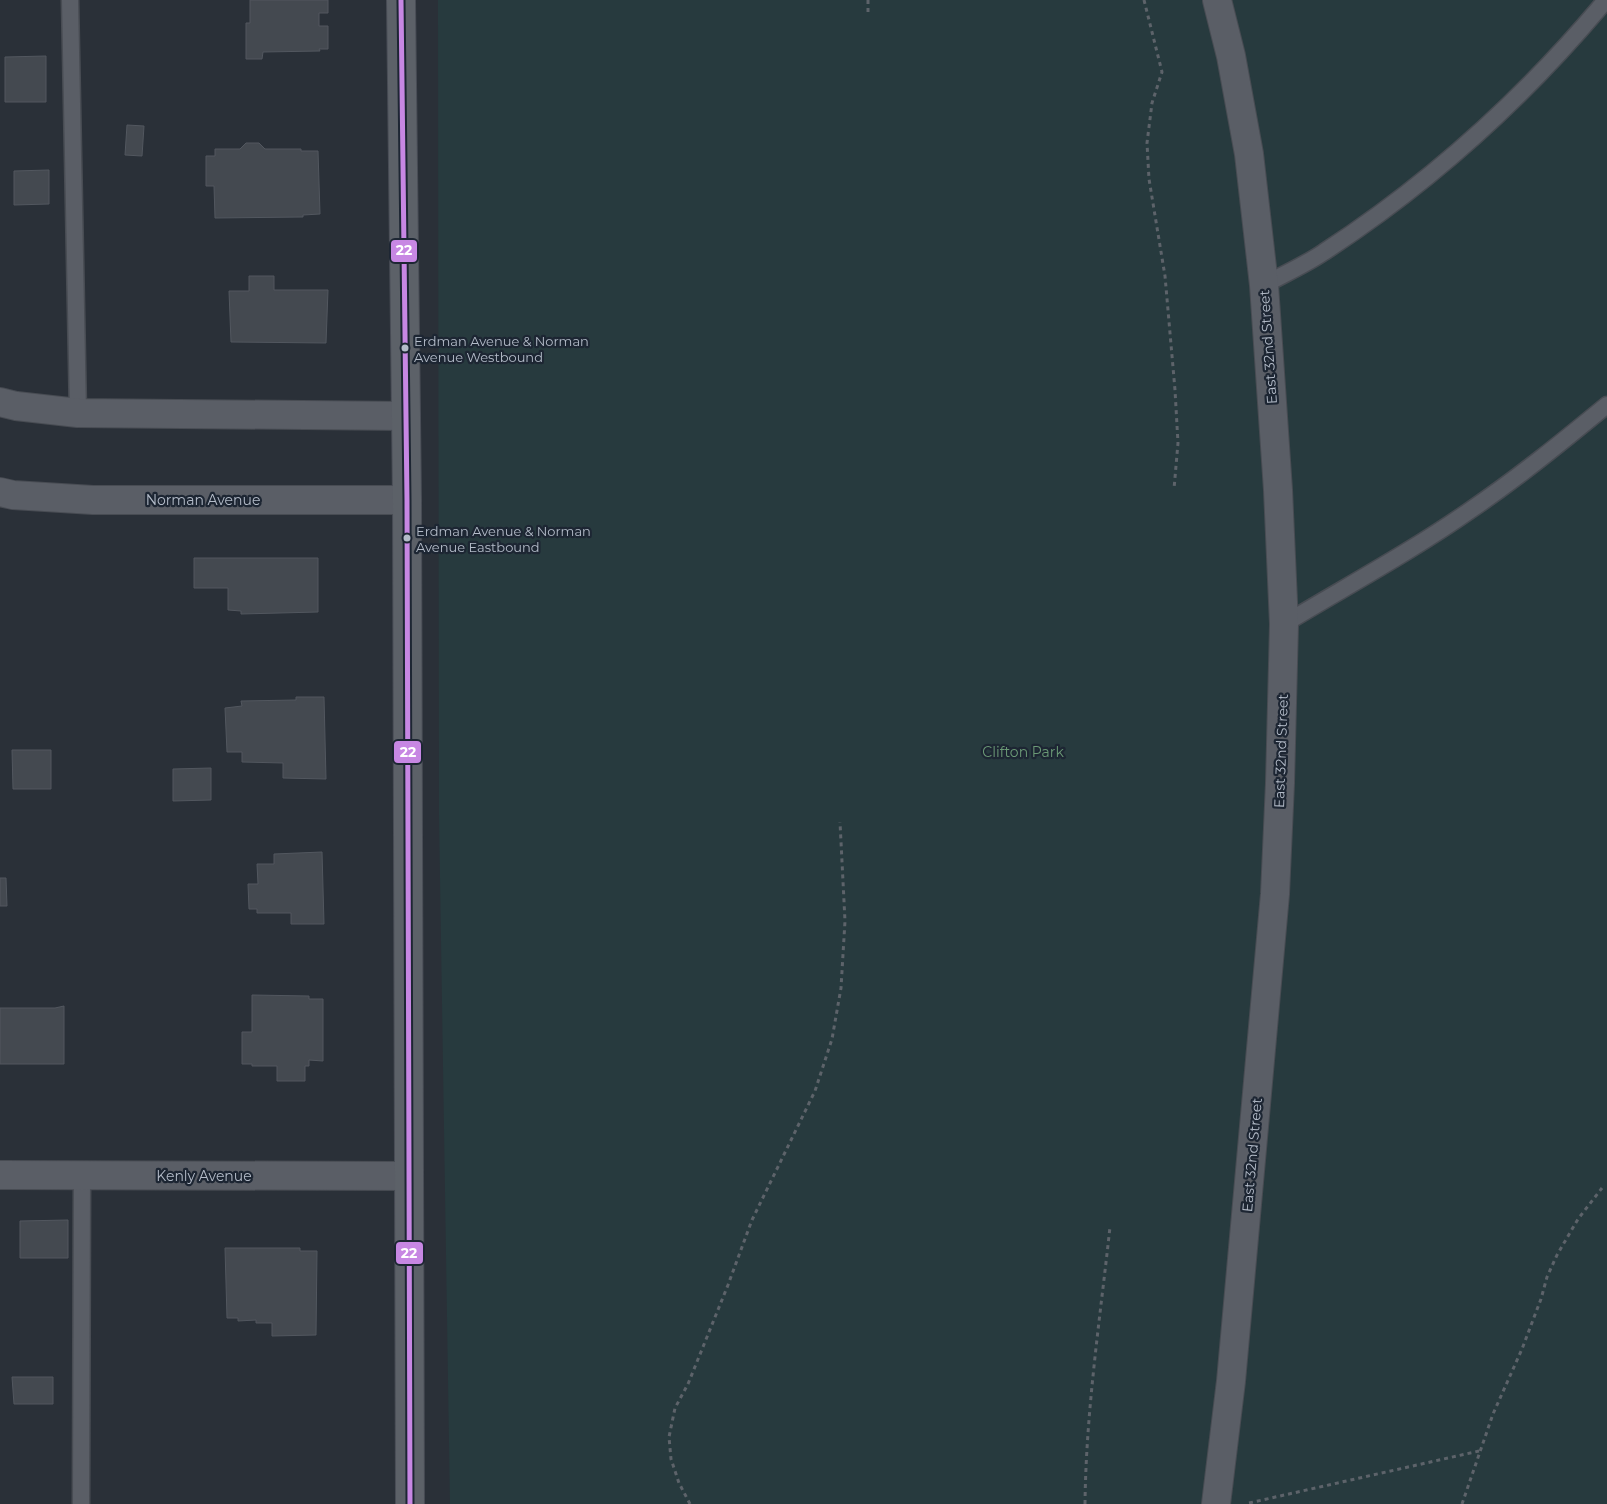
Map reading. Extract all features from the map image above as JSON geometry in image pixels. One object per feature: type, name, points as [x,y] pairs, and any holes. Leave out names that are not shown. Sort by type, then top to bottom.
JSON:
[{"type":"main road","points":[[401,0],[407,500],[410,1504]]},
{"type":"street","name":"East 32nd Street","points":[[1216,1504],[1231,1381],[1275,894],[1284,624],[1278,490],[1264,286],[1249,154],[1231,56],[1217,0]]},
{"type":"street","points":[[0,402],[16,406],[78,413],[406,416]]},
{"type":"street","name":"Norman Avenue","points":[[0,492],[13,495],[94,500],[407,500]]},
{"type":"street","name":"Kenly Avenue","points":[[0,1175],[408,1176]]},
{"type":"lane","points":[[70,0],[78,413]]},
{"type":"lane","points":[[1264,286],[1322,253],[1386,210],[1462,148],[1507,108],[1543,72],[1606,0]]},
{"type":"lane","points":[[1284,624],[1472,510],[1607,404]]},
{"type":"lane","points":[[81,1504],[82,1175]]},
{"type":"path","points":[[868,0],[868,13]]},
{"type":"path","points":[[1144,0],[1162,72],[1152,103],[1147,143],[1149,179],[1165,276],[1175,390],[1178,443],[1174,489]]},
{"type":"path","points":[[690,1504],[679,1483],[671,1459],[669,1436],[675,1408],[688,1384],[752,1220],[815,1091],[832,1039],[841,988],[845,921],[840,822]]},
{"type":"path","points":[[1462,1504],[1493,1414],[1522,1349],[1557,1255],[1578,1219],[1602,1188]]},
{"type":"path","points":[[1085,1504],[1085,1466],[1110,1227]]},
{"type":"path","points":[[1246,1504],[1480,1451]]},
{"type":"green space","name":"Clifton Park","points":[[438,0],[1607,0],[1607,1504],[450,1504],[439,814]]},
{"type":"building","points":[[250,0],[328,0],[328,13],[319,13],[319,26],[328,26],[328,49],[319,49],[320,51],[263,52],[262,59],[246,59],[246,23],[250,23]]},
{"type":"building","points":[[46,56],[46,102],[5,102],[5,57]]},
{"type":"building","points":[[127,125],[144,126],[142,156],[125,155]]},
{"type":"building","points":[[246,143],[259,143],[265,149],[318,151],[320,214],[303,215],[303,217],[215,218],[214,186],[206,186],[206,156],[215,156],[215,149],[240,149]]},
{"type":"building","points":[[49,170],[49,204],[14,205],[14,171]]},
{"type":"building","points":[[249,276],[274,276],[274,290],[328,290],[326,343],[231,342],[229,291],[249,291]]},
{"type":"building","points":[[194,558],[318,558],[318,612],[241,614],[241,611],[228,610],[228,588],[194,588]]},
{"type":"building","points":[[296,697],[324,697],[326,779],[283,778],[283,763],[242,762],[242,752],[227,752],[225,708],[242,706],[241,701],[296,700]]},
{"type":"building","points":[[12,750],[51,750],[51,789],[13,789]]},
{"type":"building","points":[[211,768],[211,800],[173,801],[173,769]]},
{"type":"building","points":[[322,852],[324,924],[291,924],[291,913],[257,913],[257,909],[249,909],[248,884],[258,884],[257,864],[274,864],[274,854]]},
{"type":"building","points":[[0,878],[6,878],[7,906],[0,906]]},
{"type":"building","points":[[252,995],[309,996],[309,999],[323,999],[323,1061],[309,1060],[309,1066],[305,1066],[305,1081],[277,1081],[277,1066],[242,1064],[242,1032],[252,1032]]},
{"type":"building","points":[[64,1006],[64,1064],[0,1064],[0,1008],[55,1008]]},
{"type":"building","points":[[68,1220],[68,1258],[20,1258],[20,1221]]},
{"type":"building","points":[[225,1248],[300,1248],[300,1251],[317,1251],[316,1335],[272,1336],[272,1323],[256,1323],[256,1320],[238,1321],[238,1318],[227,1318]]},
{"type":"building","points":[[12,1377],[53,1377],[53,1404],[14,1404]]},
{"type":"transit line","name":"22","points":[[401,0],[407,500],[410,1504]]},
{"type":"place","name":"Erdman Avenue & Norman Avenue Westbound","points":[[405,348]]},
{"type":"place","name":"Erdman Avenue & Norman Avenue Eastbound","points":[[407,538]]}]
